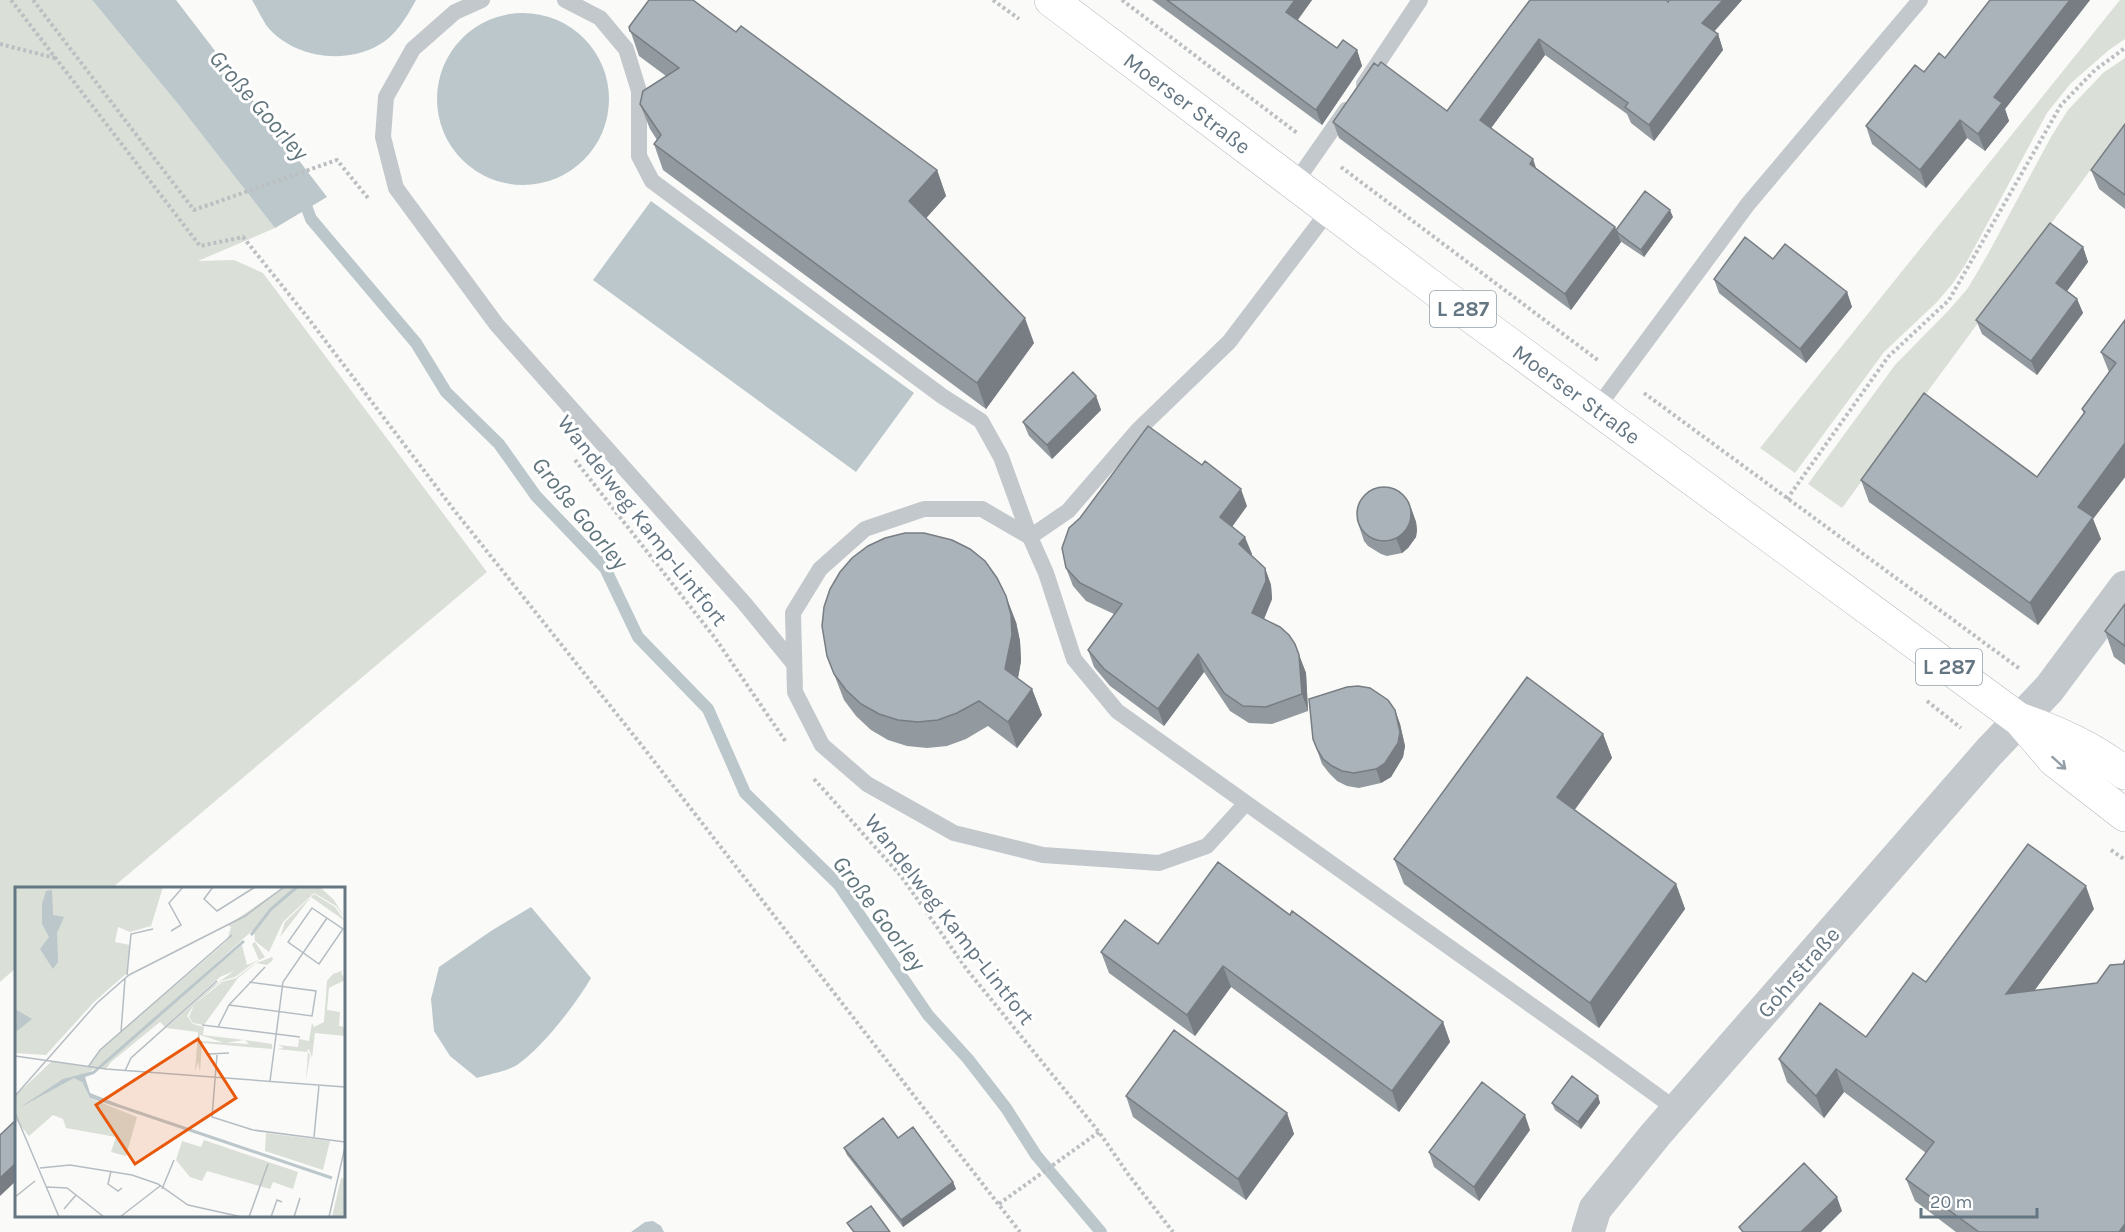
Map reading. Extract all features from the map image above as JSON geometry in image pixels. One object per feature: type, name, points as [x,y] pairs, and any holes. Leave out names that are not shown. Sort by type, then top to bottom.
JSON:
[{"type":"main road","name":"Moerser Straße","points":[[1051,0],[1597,408],[2020,720],[2054,759],[2080,782],[2125,815]]},
{"type":"main road","name":"Moerser Straße","points":[[2020,720],[2070,738],[2099,754],[2125,773]]},
{"type":"street","name":"Gohrstraße","points":[[1588,1232],[1595,1209],[1677,1110],[1989,752],[2049,690],[2125,587]]},
{"type":"lane","points":[[482,0],[455,12],[413,49],[386,97],[383,137],[396,188],[497,325],[745,604],[794,664]]},
{"type":"lane","points":[[565,0],[600,18],[626,50],[639,91],[639,156],[652,181],[942,396],[981,421],[1001,457],[1030,537],[1047,573],[1074,659],[1117,711],[1677,1110]]},
{"type":"lane","points":[[1295,183],[1420,0]]},
{"type":"lane","points":[[1597,408],[1748,204],[1920,0]]},
{"type":"lane","points":[[1030,537],[1068,510],[1138,430],[1229,342],[1330,209]]},
{"type":"lane","points":[[1030,537],[982,509],[924,509],[865,529],[820,569],[793,613],[795,692],[822,745],[867,784],[954,833],[1043,855],[1159,863],[1207,846],[1246,803]]},
{"type":"path","points":[[11,0],[200,246],[243,237],[1020,1232]]},
{"type":"path","points":[[33,0],[194,210],[337,160],[373,204]]},
{"type":"path","points":[[0,44],[56,58]]},
{"type":"path","points":[[1787,499],[1888,357],[1949,300],[2061,105],[2095,70],[2125,48]]},
{"type":"path","name":"Wandelweg Kamp-Lintfort","points":[[570,452],[715,638],[787,744]]},
{"type":"path","name":"Wandelweg Kamp-Lintfort","points":[[808,772],[901,876],[968,971],[1099,1132],[1173,1232]]},
{"type":"path","points":[[999,1204],[1099,1132]]},
{"type":"shaded area","points":[[0,0],[92,0],[178,104],[275,228],[198,261],[234,260],[263,273],[487,572],[113,887],[15,887],[15,969],[0,982]]},
{"type":"shaded area","points":[[92,0],[176,0],[327,197],[275,228],[178,104]]},
{"type":"shaded area","points":[[252,0],[416,0],[400,26],[384,42],[363,52],[333,56],[303,51],[277,36],[266,25]]},
{"type":"shaded area","points":[[2120,0],[2125,0],[2125,39],[2071,83],[2047,113],[1953,283],[1937,302],[1884,352],[1795,473],[1760,448]]},
{"type":"shaded area","points":[[523,13],[540,14],[556,19],[571,27],[584,38],[595,51],[603,66],[608,82],[608,116],[603,132],[595,147],[584,160],[571,171],[556,179],[540,184],[523,185],[506,184],[490,179],[475,171],[462,160],[451,147],[443,132],[438,116],[437,99],[438,82],[443,66],[451,51],[462,38],[475,27],[490,19],[506,14]]},
{"type":"shaded area","points":[[2125,58],[2125,123],[1842,508],[1808,484],[1895,365],[1968,288],[2068,110],[2103,73]]},
{"type":"shaded area","points":[[651,201],[914,393],[856,472],[593,280]]},
{"type":"shaded area","points":[[531,907],[591,978],[558,1025],[527,1057],[508,1069],[477,1078],[450,1056],[434,1031],[431,999],[439,967]]},
{"type":"shaded area","points":[[653,1221],[661,1226],[664,1232],[631,1232],[645,1222]]},
{"type":"building","points":[[649,0],[693,0],[736,32],[741,26],[937,170],[909,201],[1025,318],[977,383],[654,144],[661,135],[640,104],[643,91],[679,68],[630,31],[629,27]]},
{"type":"building","points":[[1167,0],[1295,0],[1286,12],[1337,48],[1343,40],[1357,50],[1316,110]]},
{"type":"building","points":[[1530,0],[1666,0],[1668,2],[1669,0],[1723,0],[1702,23],[1718,34],[1649,125],[1625,107],[1628,103],[1539,39],[1480,120],[1533,159],[1530,164],[1615,227],[1565,294],[1333,122],[1374,63],[1378,66],[1381,62],[1447,111]]},
{"type":"building","points":[[1990,0],[2070,0],[1994,97],[2002,103],[1978,134],[1960,120],[1920,170],[1866,126],[1915,65],[1924,72],[1939,53],[1945,58]]},
{"type":"building","points":[[2125,124],[2125,195],[2091,170]]},
{"type":"building","points":[[1645,191],[1670,210],[1641,250],[1616,230]]},
{"type":"building","points":[[2050,223],[2083,247],[2056,283],[2077,299],[2031,361],[1976,320]]},
{"type":"building","points":[[1745,237],[1773,259],[1785,244],[1847,292],[1800,349],[1714,279]]},
{"type":"building","points":[[2125,320],[2125,443],[2078,507],[2093,517],[2030,603],[1861,480],[1924,393],[2037,477],[2085,412],[2082,409],[2116,363],[2101,352]]},
{"type":"building","points":[[1073,372],[1096,396],[1047,445],[1023,422]]},
{"type":"building","points":[[1148,426],[1202,465],[1205,461],[1241,489],[1220,517],[1245,537],[1239,544],[1265,568],[1266,581],[1252,613],[1280,627],[1295,644],[1299,655],[1302,694],[1266,707],[1243,706],[1224,693],[1198,654],[1158,709],[1104,669],[1088,650],[1122,604],[1080,583],[1066,568],[1062,548],[1069,528],[1080,518]]},
{"type":"building","points":[[1379,487],[1389,487],[1399,491],[1407,499],[1411,514],[1407,529],[1399,537],[1389,541],[1379,541],[1369,537],[1361,529],[1357,519],[1357,509],[1361,499],[1369,491]]},
{"type":"building","points":[[905,533],[924,533],[952,540],[970,549],[985,561],[997,578],[1006,596],[1011,615],[1012,635],[1005,669],[1032,689],[1008,722],[979,701],[938,720],[918,722],[898,720],[879,714],[861,704],[834,674],[827,656],[822,626],[824,607],[830,589],[852,558],[868,546],[885,538]]},
{"type":"building","points":[[2125,604],[2125,646],[2105,631]]},
{"type":"building","points":[[1527,677],[1603,734],[1557,797],[1676,884],[1590,1003],[1394,859]]},
{"type":"building","points":[[1347,687],[1370,688],[1388,700],[1395,710],[1400,732],[1398,743],[1385,763],[1376,769],[1354,773],[1342,771],[1323,759],[1313,739],[1309,699]]},
{"type":"building","points":[[2028,844],[2086,886],[2006,994],[2097,983],[2110,965],[2123,964],[2125,960],[2125,1224],[2119,1232],[1979,1232],[1906,1179],[1934,1142],[1836,1069],[1816,1096],[1779,1059],[1820,1003],[1866,1037],[1913,973],[1926,982]]},
{"type":"building","points":[[1218,862],[1290,915],[1292,911],[1443,1022],[1392,1091],[1223,966],[1187,1015],[1101,952],[1125,920],[1158,944]]},
{"type":"building","points":[[1174,1030],[1287,1113],[1238,1179],[1126,1096]]},
{"type":"building","points":[[1572,1076],[1598,1096],[1578,1122],[1552,1103]]},
{"type":"building","points":[[1482,1082],[1525,1115],[1474,1187],[1429,1152]]},
{"type":"building","points":[[883,1118],[898,1138],[913,1127],[953,1182],[901,1220],[844,1148]]},
{"type":"building","points":[[15,1121],[15,1164],[0,1178],[0,1135]]},
{"type":"building","points":[[1804,1163],[1837,1197],[1801,1232],[1743,1232],[1739,1227]]},
{"type":"building","points":[[871,1206],[890,1232],[854,1232],[847,1223]]},
{"type":"waterway","name":"Große Goorley","points":[[302,195],[311,219],[416,343],[446,392],[499,444],[536,496],[605,568],[638,637],[708,709],[745,793],[839,885],[928,1015],[968,1059],[1006,1108],[1036,1155],[1101,1232]]}]
